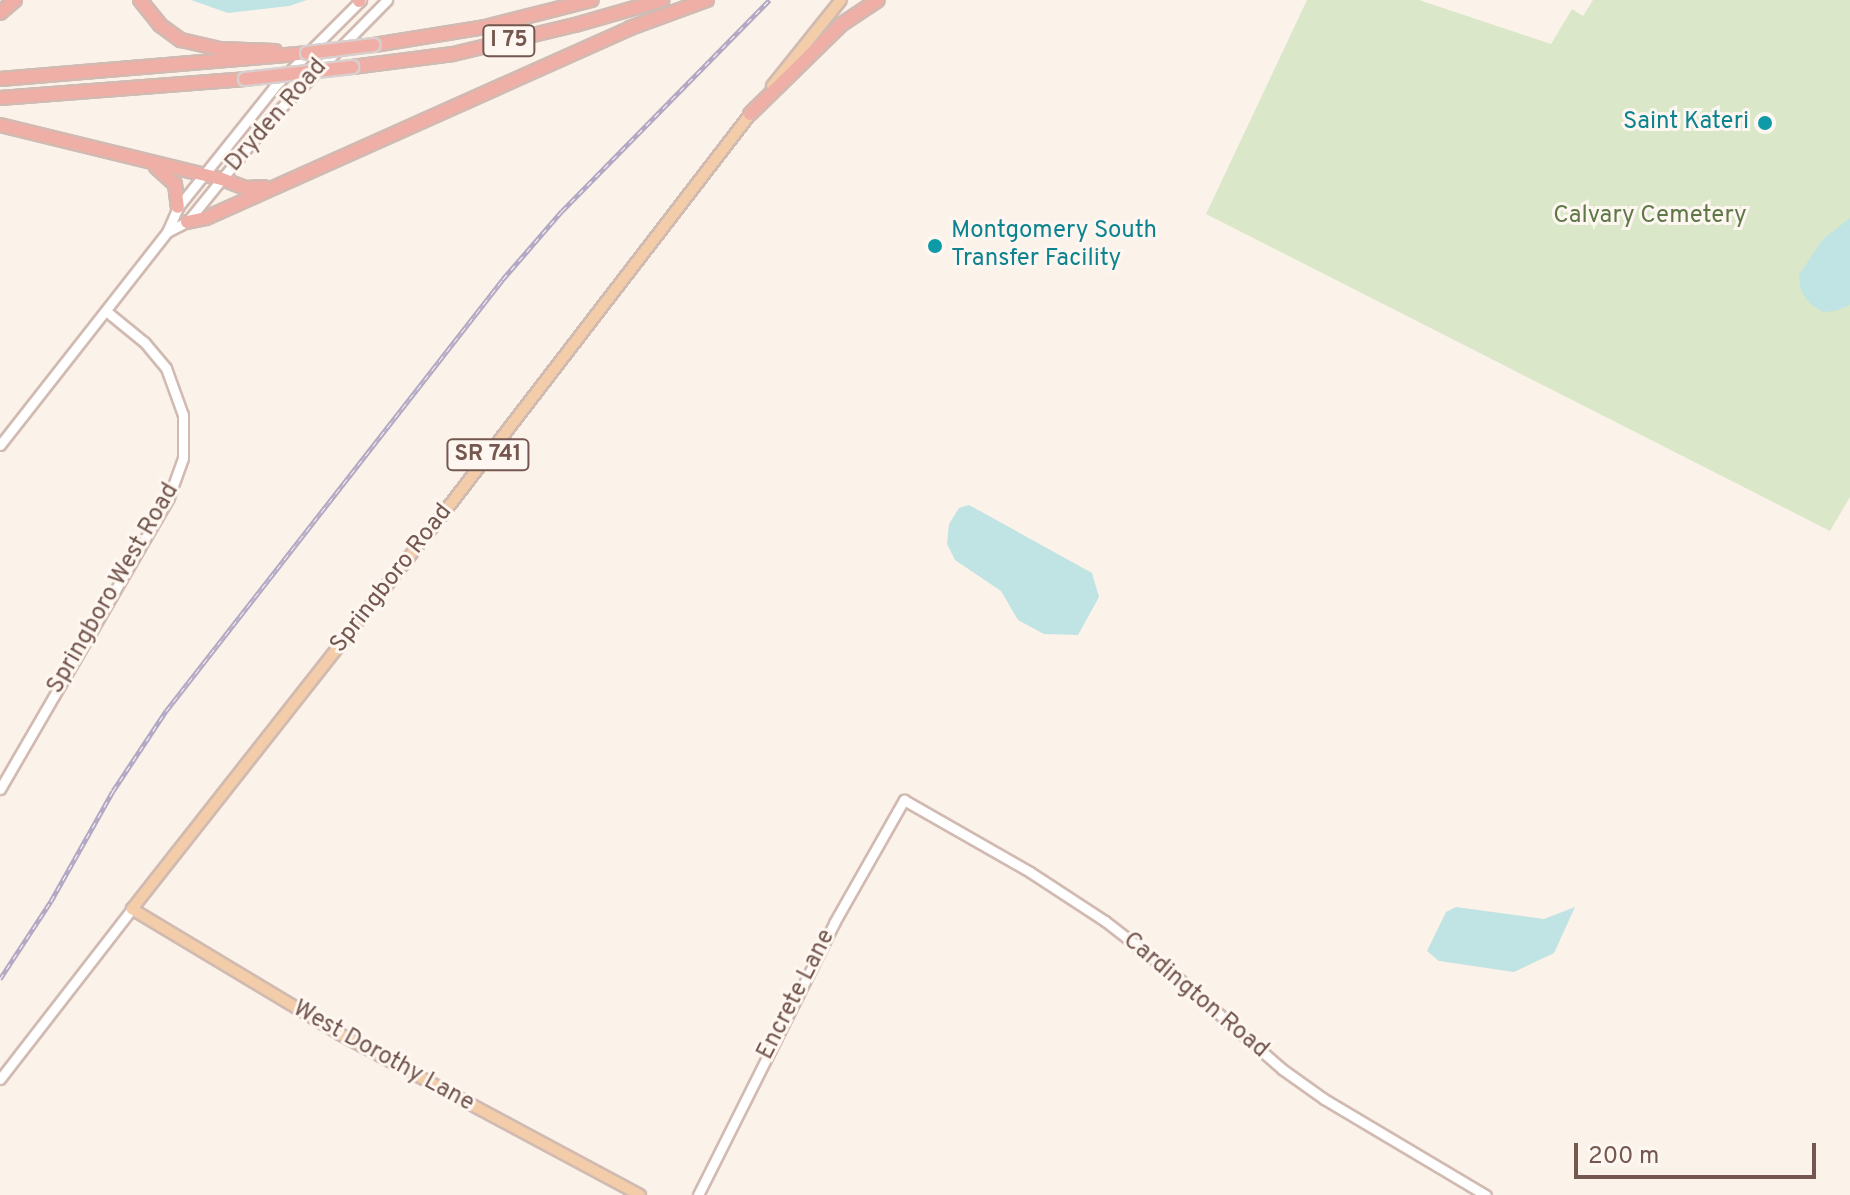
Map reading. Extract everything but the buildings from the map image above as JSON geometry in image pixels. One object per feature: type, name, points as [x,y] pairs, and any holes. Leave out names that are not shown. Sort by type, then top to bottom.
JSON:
[{"type":"highway","points":[[0,13],[15,0]]},
{"type":"highway","points":[[140,0],[160,25],[181,40],[219,49],[269,54]]},
{"type":"highway","name":"I 75","points":[[269,54],[374,45],[485,27],[592,0]]},
{"type":"highway","name":"I 75","points":[[0,98],[245,79],[453,54],[575,25],[662,0]]},
{"type":"highway","points":[[187,222],[206,218],[630,28],[707,0]]},
{"type":"highway","points":[[750,114],[842,24],[878,0]]},
{"type":"highway","points":[[0,79],[269,54]]},
{"type":"highway","points":[[0,125],[222,179],[246,188],[259,188],[310,171]]},
{"type":"highway","points":[[143,161],[172,180],[178,207]]},
{"type":"main road","name":"Springboro Road","points":[[132,909],[841,0]]},
{"type":"main road","name":"West Dorothy Lane","points":[[132,909],[340,1034],[640,1195]]},
{"type":"street","name":"Dryden Road","points":[[0,445],[167,232],[178,207],[274,87],[360,0]]},
{"type":"street","name":"Dryden Road","points":[[167,232],[187,222],[272,117],[387,0]]},
{"type":"street","name":"Springboro West Road","points":[[0,789],[169,497],[183,458],[183,415],[166,368],[144,342],[106,311]]},
{"type":"street","name":"Encrete Lane","points":[[698,1195],[834,923],[904,800]]},
{"type":"street","name":"Cardington Road","points":[[904,800],[1030,872],[1105,921],[1172,973],[1282,1069],[1324,1099],[1486,1195]]},
{"type":"street","name":"Springboro Road","points":[[0,1079],[132,909]]},
{"type":"green space","name":"Calvary Cemetery","points":[[1307,0],[1419,0],[1551,44],[1572,9],[1583,16],[1593,0],[1850,0],[1850,497],[1830,531],[1206,214]]},
{"type":"water","points":[[191,0],[307,0],[289,6],[228,13]]},
{"type":"water","points":[[1850,218],[1850,305],[1823,312],[1810,304],[1801,291],[1799,275],[1823,239]]},
{"type":"water","points":[[969,505],[1092,573],[1099,597],[1078,635],[1044,634],[1018,620],[1001,591],[955,560],[947,544],[949,524],[959,508]]},
{"type":"water","points":[[1456,907],[1544,919],[1575,907],[1554,953],[1514,972],[1439,961],[1427,951],[1446,912]]},
{"type":"railway","points":[[0,979],[51,901],[113,791],[166,711],[503,279],[562,211],[769,0]]},
{"type":"place","name":"Saint Kateri","points":[[1765,123]]},
{"type":"place","name":"Montgomery South Transfer Facility","points":[[935,246]]}]
